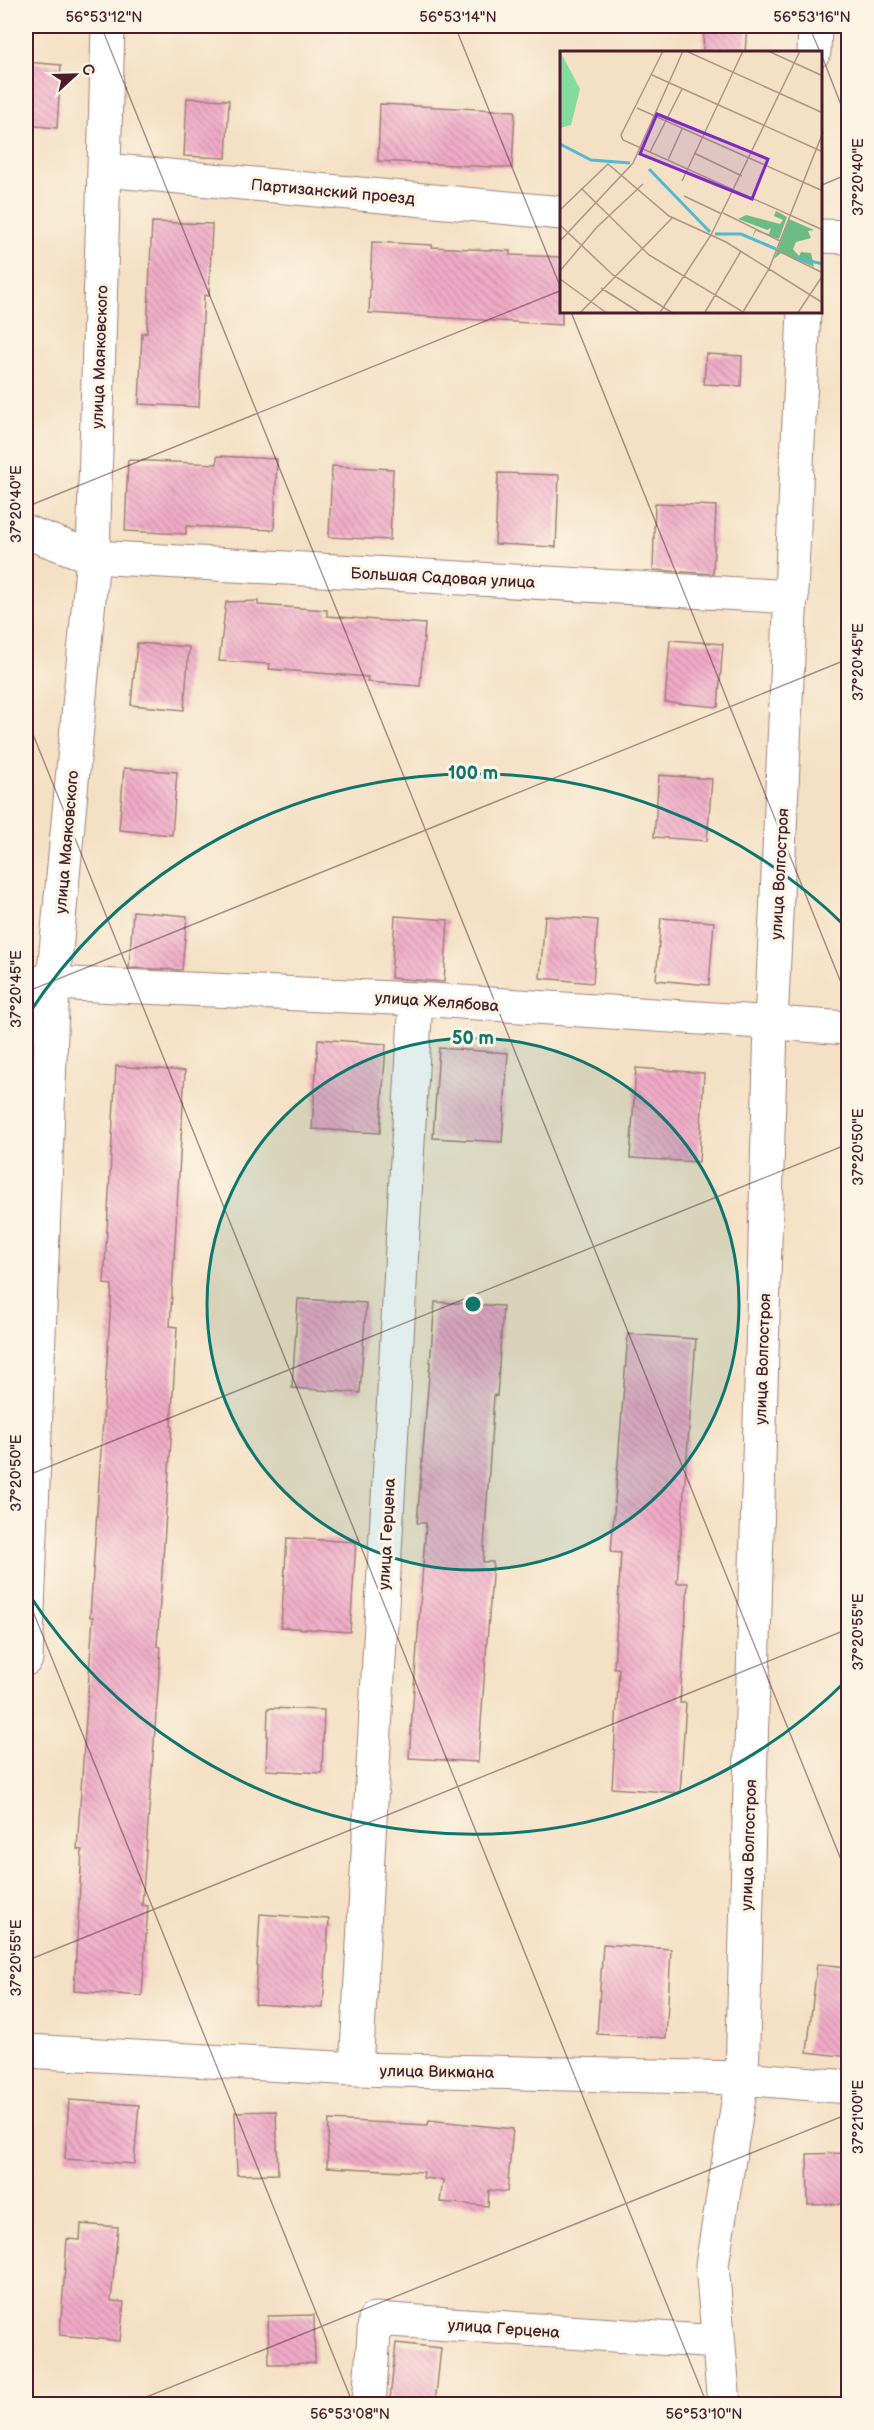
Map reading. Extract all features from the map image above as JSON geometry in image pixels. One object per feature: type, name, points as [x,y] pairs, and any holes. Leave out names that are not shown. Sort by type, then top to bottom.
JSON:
[{"type":"street","name":"улица Маяковского","points":[[26,1659],[39,983],[93,557],[108,26]]},
{"type":"street","points":[[814,51],[815,26]]},
{"type":"street","name":"Партизанский проезд","points":[[105,170],[560,213]]},
{"type":"street","points":[[823,236],[849,237]]},
{"type":"street","name":"улица Волгостроя","points":[[724,2404],[712,2265],[742,2078],[771,1024],[804,314]]},
{"type":"street","name":"Большая Садовая улица","points":[[26,532],[93,557],[792,597]]},
{"type":"street","name":"улица Желябова","points":[[39,983],[416,999],[849,1028]]},
{"type":"street","name":"улица Герцена","points":[[356,2070],[416,999]]},
{"type":"street","name":"улица Викмана","points":[[26,2051],[356,2070],[742,2078],[849,2087]]},
{"type":"street","name":"улица Герцена","points":[[369,2404],[375,2319],[718,2342]]},
{"type":"building","points":[[704,26],[747,26],[745,51],[703,51]]},
{"type":"building","points":[[26,62],[61,65],[57,128],[26,125]]},
{"type":"building","points":[[187,98],[229,100],[226,158],[184,156]]},
{"type":"building","points":[[380,104],[515,111],[512,168],[378,161]]},
{"type":"building","points":[[152,222],[212,224],[209,296],[204,295],[199,407],[139,404],[142,333],[147,333]]},
{"type":"building","points":[[372,242],[510,251],[510,255],[560,257],[562,325],[369,313]]},
{"type":"building","points":[[706,354],[742,356],[741,386],[704,384]]},
{"type":"building","points":[[217,456],[277,459],[274,530],[186,526],[186,534],[125,531],[128,460],[217,464]]},
{"type":"building","points":[[332,466],[393,469],[390,540],[329,537]]},
{"type":"building","points":[[498,473],[559,475],[556,547],[495,544]]},
{"type":"building","points":[[655,503],[716,506],[713,574],[653,570]]},
{"type":"building","points":[[258,601],[258,605],[327,610],[327,616],[425,624],[420,686],[367,682],[368,677],[269,669],[270,664],[219,661],[226,602]]},
{"type":"building","points":[[670,640],[723,644],[718,707],[665,702]]},
{"type":"building","points":[[137,643],[189,647],[184,710],[131,705]]},
{"type":"building","points":[[124,768],[177,772],[172,835],[119,830]]},
{"type":"building","points":[[659,775],[712,779],[707,841],[654,837]]},
{"type":"building","points":[[133,911],[187,916],[182,970],[129,968]]},
{"type":"building","points":[[395,916],[448,920],[444,982],[391,978]]},
{"type":"building","points":[[545,916],[598,920],[593,983],[540,978]]},
{"type":"building","points":[[661,918],[714,922],[709,985],[656,980]]},
{"type":"building","points":[[318,1039],[386,1044],[380,1133],[312,1129]]},
{"type":"building","points":[[439,1048],[508,1053],[502,1142],[433,1138]]},
{"type":"building","points":[[116,1066],[185,1071],[170,1326],[177,1327],[157,1646],[161,1647],[142,1905],[148,1906],[142,1996],[74,1991],[82,1850],[77,1849],[112,1285],[104,1284]]},
{"type":"building","points":[[636,1068],[704,1073],[699,1162],[630,1158]]},
{"type":"building","points":[[298,1299],[366,1303],[360,1393],[292,1388]]},
{"type":"building","points":[[435,1302],[503,1306],[497,1396],[494,1395],[483,1562],[493,1562],[478,1762],[409,1758],[426,1523],[417,1523]]},
{"type":"building","points":[[628,1334],[696,1339],[677,1583],[688,1583],[680,1703],[686,1703],[680,1793],[612,1788],[619,1668],[614,1668],[621,1553],[611,1552]]},
{"type":"building","points":[[287,1538],[356,1542],[350,1632],[281,1627]]},
{"type":"building","points":[[268,1708],[324,1710],[322,1773],[266,1770]]},
{"type":"building","points":[[260,1914],[329,1919],[323,2008],[255,2004]]},
{"type":"building","points":[[603,1944],[671,1949],[666,2038],[597,2034]]},
{"type":"building","points":[[817,1964],[849,1967],[849,2057],[807,2052]]},
{"type":"building","points":[[69,2100],[139,2105],[134,2164],[65,2159]]},
{"type":"building","points":[[276,2111],[278,2174],[237,2175],[235,2112]]},
{"type":"building","points":[[329,2120],[428,2125],[429,2120],[513,2129],[507,2192],[489,2190],[488,2206],[440,2202],[443,2180],[423,2178],[424,2172],[327,2167]]},
{"type":"building","points":[[849,2153],[849,2204],[808,2205],[807,2154]]},
{"type":"building","points":[[81,2224],[118,2227],[111,2301],[124,2302],[120,2341],[60,2335],[67,2239],[80,2240]]},
{"type":"building","points":[[314,2315],[315,2363],[269,2364],[268,2316]]},
{"type":"building","points":[[396,2343],[441,2348],[435,2404],[390,2399]]}]
